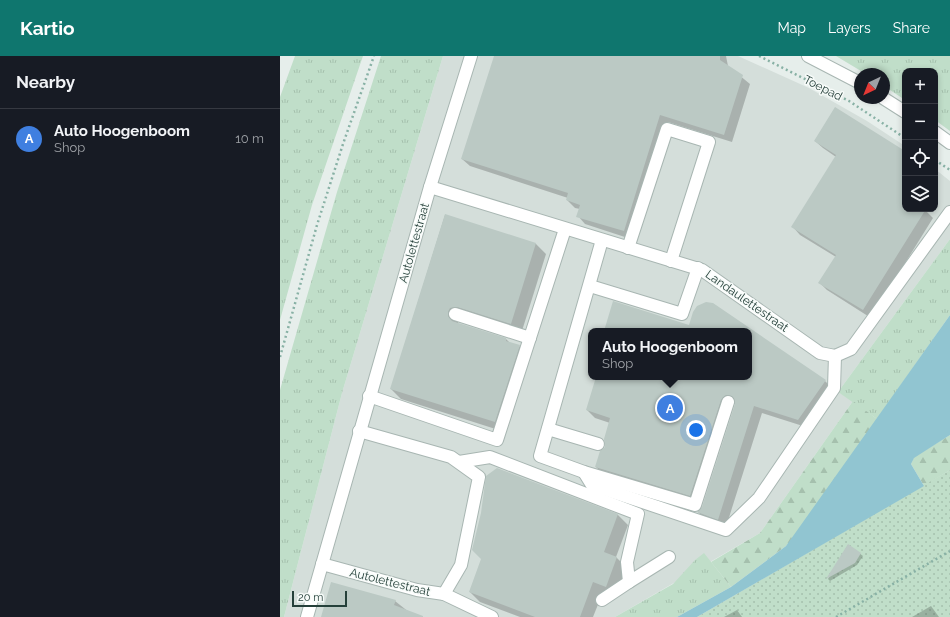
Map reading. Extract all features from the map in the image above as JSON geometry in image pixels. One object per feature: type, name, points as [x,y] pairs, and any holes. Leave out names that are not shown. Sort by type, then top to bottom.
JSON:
[{"type":"street","name":"Autolettestraat","points":[[307,617],[430,187],[471,56]]},
{"type":"street","name":"Toepad","points":[[808,56],[854,80]]},
{"type":"street","points":[[890,102],[902,110]]},
{"type":"street","points":[[628,248],[667,129],[709,142],[671,260]]},
{"type":"street","points":[[938,134],[950,143]]},
{"type":"street","name":"Landaulettestraat","points":[[430,187],[698,268],[820,353],[835,356]]},
{"type":"street","points":[[584,472],[592,484],[726,530],[759,498],[834,388],[835,356],[851,349],[950,212]]},
{"type":"street","points":[[369,396],[497,440],[565,229]]},
{"type":"street","points":[[602,240],[540,456],[584,472],[695,505],[728,402]]},
{"type":"street","points":[[590,286],[682,314],[698,268]]},
{"type":"street","points":[[455,314],[530,338]]},
{"type":"street","points":[[548,429],[598,444]]},
{"type":"street","name":"Autolettestraat","points":[[322,564],[417,590],[444,594],[461,566],[479,477],[451,457],[359,431]]},
{"type":"street","points":[[459,462],[490,457],[638,514],[627,562],[629,582]]},
{"type":"street","points":[[602,600],[669,557]]},
{"type":"street","points":[[444,594],[492,617]]},
{"type":"street","points":[[469,606],[476,617]]},
{"type":"path","points":[[280,357],[317,225],[343,144],[374,56]]},
{"type":"path","name":"Toepad","points":[[759,56],[849,101],[902,136]]},
{"type":"path","points":[[938,162],[950,170]]},
{"type":"path","points":[[836,617],[950,551]]},
{"type":"shaded area","points":[[443,56],[738,56],[809,88],[867,121],[902,144],[902,212],[938,212],[938,171],[950,181],[950,239],[838,392],[853,401],[760,533],[615,617],[284,617],[342,393]]},
{"type":"green space","points":[[295,56],[363,56],[312,205],[280,320],[280,97]]},
{"type":"green space","points":[[381,56],[443,56],[342,393],[284,617],[280,617],[280,390],[337,192]]},
{"type":"green space","points":[[836,56],[950,56],[950,131],[938,122],[938,68],[902,68],[902,98],[890,90],[890,68],[856,68]]},
{"type":"green space","points":[[950,239],[950,315],[877,419],[838,392]]},
{"type":"green space","points":[[853,401],[877,419],[794,538],[786,546],[731,587],[711,562],[760,533]]},
{"type":"green space","points":[[950,435],[950,470],[924,486],[911,464],[914,457]]},
{"type":"green space","points":[[950,470],[950,617],[697,617]]},
{"type":"green space","points":[[704,553],[731,587],[677,617],[615,617],[673,584],[695,560]]},
{"type":"water","points":[[950,315],[950,435],[914,458],[911,464],[924,486],[697,617],[677,617],[731,587],[786,546]]},
{"type":"building","points":[[494,56],[720,56],[720,60],[743,75],[724,135],[660,115],[624,231],[576,217],[580,205],[566,200],[568,193],[461,159]]},
{"type":"building","points":[[835,107],[902,149],[902,212],[924,212],[863,310],[818,283],[836,255],[791,227],[836,155],[814,141]]},
{"type":"building","points":[[445,214],[536,243],[511,324],[457,307],[450,308],[448,312],[448,316],[452,321],[506,338],[506,341],[520,345],[495,422],[390,389]]},
{"type":"building","points":[[613,301],[689,325],[693,312],[697,306],[706,302],[713,303],[750,328],[605,328]]},
{"type":"building","points":[[752,330],[826,380],[798,420],[754,406],[718,520],[697,512],[702,507],[735,404],[733,397],[726,395],[721,400],[690,496],[595,467],[600,451],[605,447],[604,439],[610,418],[586,410],[595,380],[752,380]]},
{"type":"building","points":[[497,468],[618,514],[604,552],[617,557],[606,587],[593,582],[580,617],[535,617],[469,592],[481,559],[472,550],[481,513],[486,476]]},
{"type":"building","points":[[848,544],[861,553],[855,563],[826,579]]},
{"type":"building","points":[[331,582],[396,600],[394,605],[423,617],[321,617]]},
{"type":"place","name":"Auto Hoogenboom","points":[[670,408]]}]
